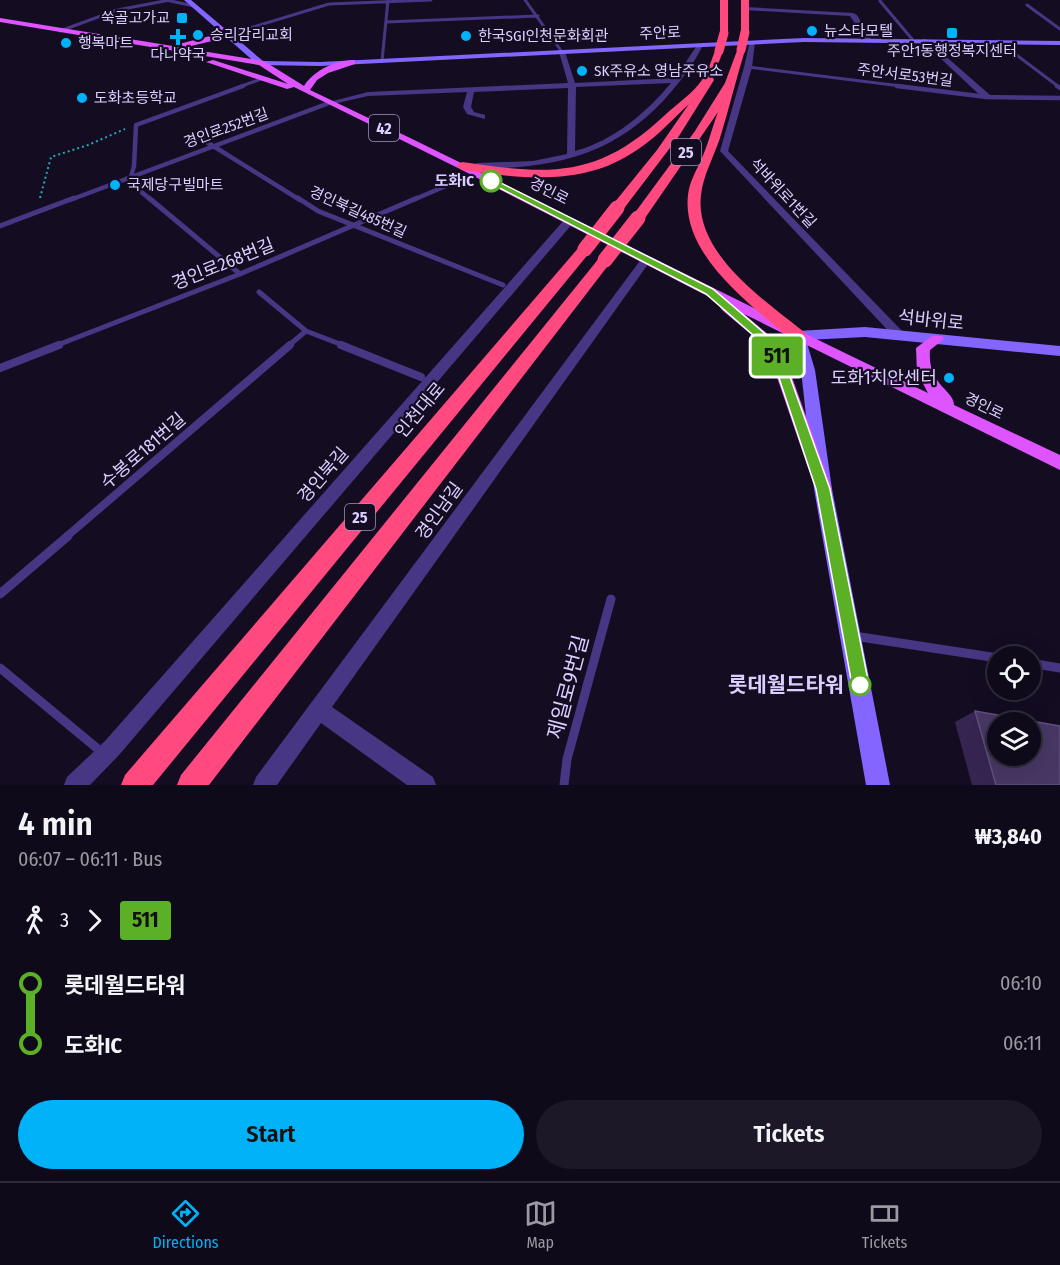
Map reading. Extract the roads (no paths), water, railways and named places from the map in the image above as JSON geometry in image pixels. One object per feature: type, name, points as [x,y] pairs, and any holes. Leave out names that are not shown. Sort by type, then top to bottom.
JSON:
[{"type":"highway","name":"인천대로","points":[[135,785],[585,249],[682,126],[709,80],[719,51],[724,33],[724,0]]},
{"type":"highway","points":[[745,4],[745,32],[741,50],[730,83],[724,112],[694,195],[695,218],[707,245],[733,282],[798,336]]},
{"type":"highway","points":[[462,166],[513,174],[557,173],[593,166],[624,154],[709,80]]},
{"type":"highway","name":"25","points":[[191,785],[638,218],[700,132],[730,83]]},
{"type":"main road","points":[[187,0],[261,63]]},
{"type":"main road","name":"경인로","points":[[0,20],[261,63],[305,91],[462,166],[798,336],[1060,463]]},
{"type":"main road","points":[[170,48],[204,42],[213,38],[220,28]]},
{"type":"main road","name":"주안로","points":[[261,63],[382,61],[752,42],[868,39],[1060,43]]},
{"type":"main road","points":[[170,48],[261,79],[305,91],[310,80],[320,73],[352,62]]},
{"type":"main road","points":[[709,291],[765,339],[776,352],[823,489]]},
{"type":"main road","name":"석바위로","points":[[798,336],[865,332],[1060,351]]},
{"type":"main road","points":[[798,336],[808,370],[823,489],[878,785]]},
{"type":"main road","points":[[937,339],[923,348],[921,362],[930,387],[964,416]]},
{"type":"street","points":[[761,0],[763,9]]},
{"type":"street","points":[[745,4],[763,9],[851,14],[854,15],[868,39]]},
{"type":"street","points":[[924,40],[987,97]]},
{"type":"street","name":"석바위로1번길","points":[[752,42],[748,67],[724,151],[899,335]]},
{"type":"street","points":[[462,166],[498,166],[588,152],[621,135],[659,102],[693,61],[700,45]]},
{"type":"street","points":[[562,52],[572,84],[571,156]]},
{"type":"street","points":[[330,103],[368,94],[678,80]]},
{"type":"street","points":[[471,90],[467,107],[471,114],[482,117]]},
{"type":"street","name":"경인북길","points":[[75,785],[105,755],[569,221]]},
{"type":"street","name":"경인남길","points":[[264,785],[646,260]]},
{"type":"street","points":[[319,710],[425,785]]},
{"type":"lane","points":[[60,31],[117,10],[168,0],[194,6]]},
{"type":"lane","points":[[227,35],[321,5],[430,0]]},
{"type":"lane","points":[[525,0],[562,52]]},
{"type":"lane","points":[[382,61],[388,1]]},
{"type":"lane","points":[[880,1],[912,39]]},
{"type":"lane","points":[[1027,5],[1060,29]]},
{"type":"lane","points":[[386,22],[538,16]]},
{"type":"lane","points":[[998,41],[1060,88]]},
{"type":"lane","name":"주안서로53번길","points":[[748,67],[987,97],[1060,98]]},
{"type":"lane","points":[[240,274],[129,178],[134,166],[136,125],[261,79]]},
{"type":"lane","name":"경인로252번길","points":[[0,225],[330,103]]},
{"type":"lane","name":"경인북길485번길","points":[[197,136],[318,211],[503,285]]},
{"type":"lane","name":"경인로268번길","points":[[0,368],[240,274],[455,182]]},
{"type":"lane","points":[[259,292],[306,331],[422,377]]},
{"type":"lane","name":"수봉로181번길","points":[[0,594],[306,331]]},
{"type":"lane","name":"제일로9번길","points":[[564,785],[567,759],[611,599]]},
{"type":"lane","points":[[852,636],[987,656]]},
{"type":"lane","points":[[1041,665],[1060,668]]},
{"type":"lane","points":[[0,668],[105,755]]},
{"type":"place","name":"쑥골고가교","points":[[182,18]]},
{"type":"place","name":"뉴스타모텔","points":[[812,31]]},
{"type":"place","name":"주안1동행정복지센터","points":[[952,33]]},
{"type":"place","name":"승리감리교회","points":[[198,35]]},
{"type":"place","name":"한국SGI인천문화회관","points":[[466,36]]},
{"type":"place","name":"다나약국","points":[[178,37]]},
{"type":"place","name":"행복마트","points":[[66,43]]},
{"type":"place","name":"SK주유소 영남주유소","points":[[582,71]]},
{"type":"place","name":"도화초등학교","points":[[82,98]]},
{"type":"place","name":"도화IC","points":[[491,181]]},
{"type":"place","name":"국제당구빌마트","points":[[115,185]]},
{"type":"place","name":"도화1치안센터","points":[[949,378]]},
{"type":"place","name":"롯데월드타워","points":[[860,685]]}]
